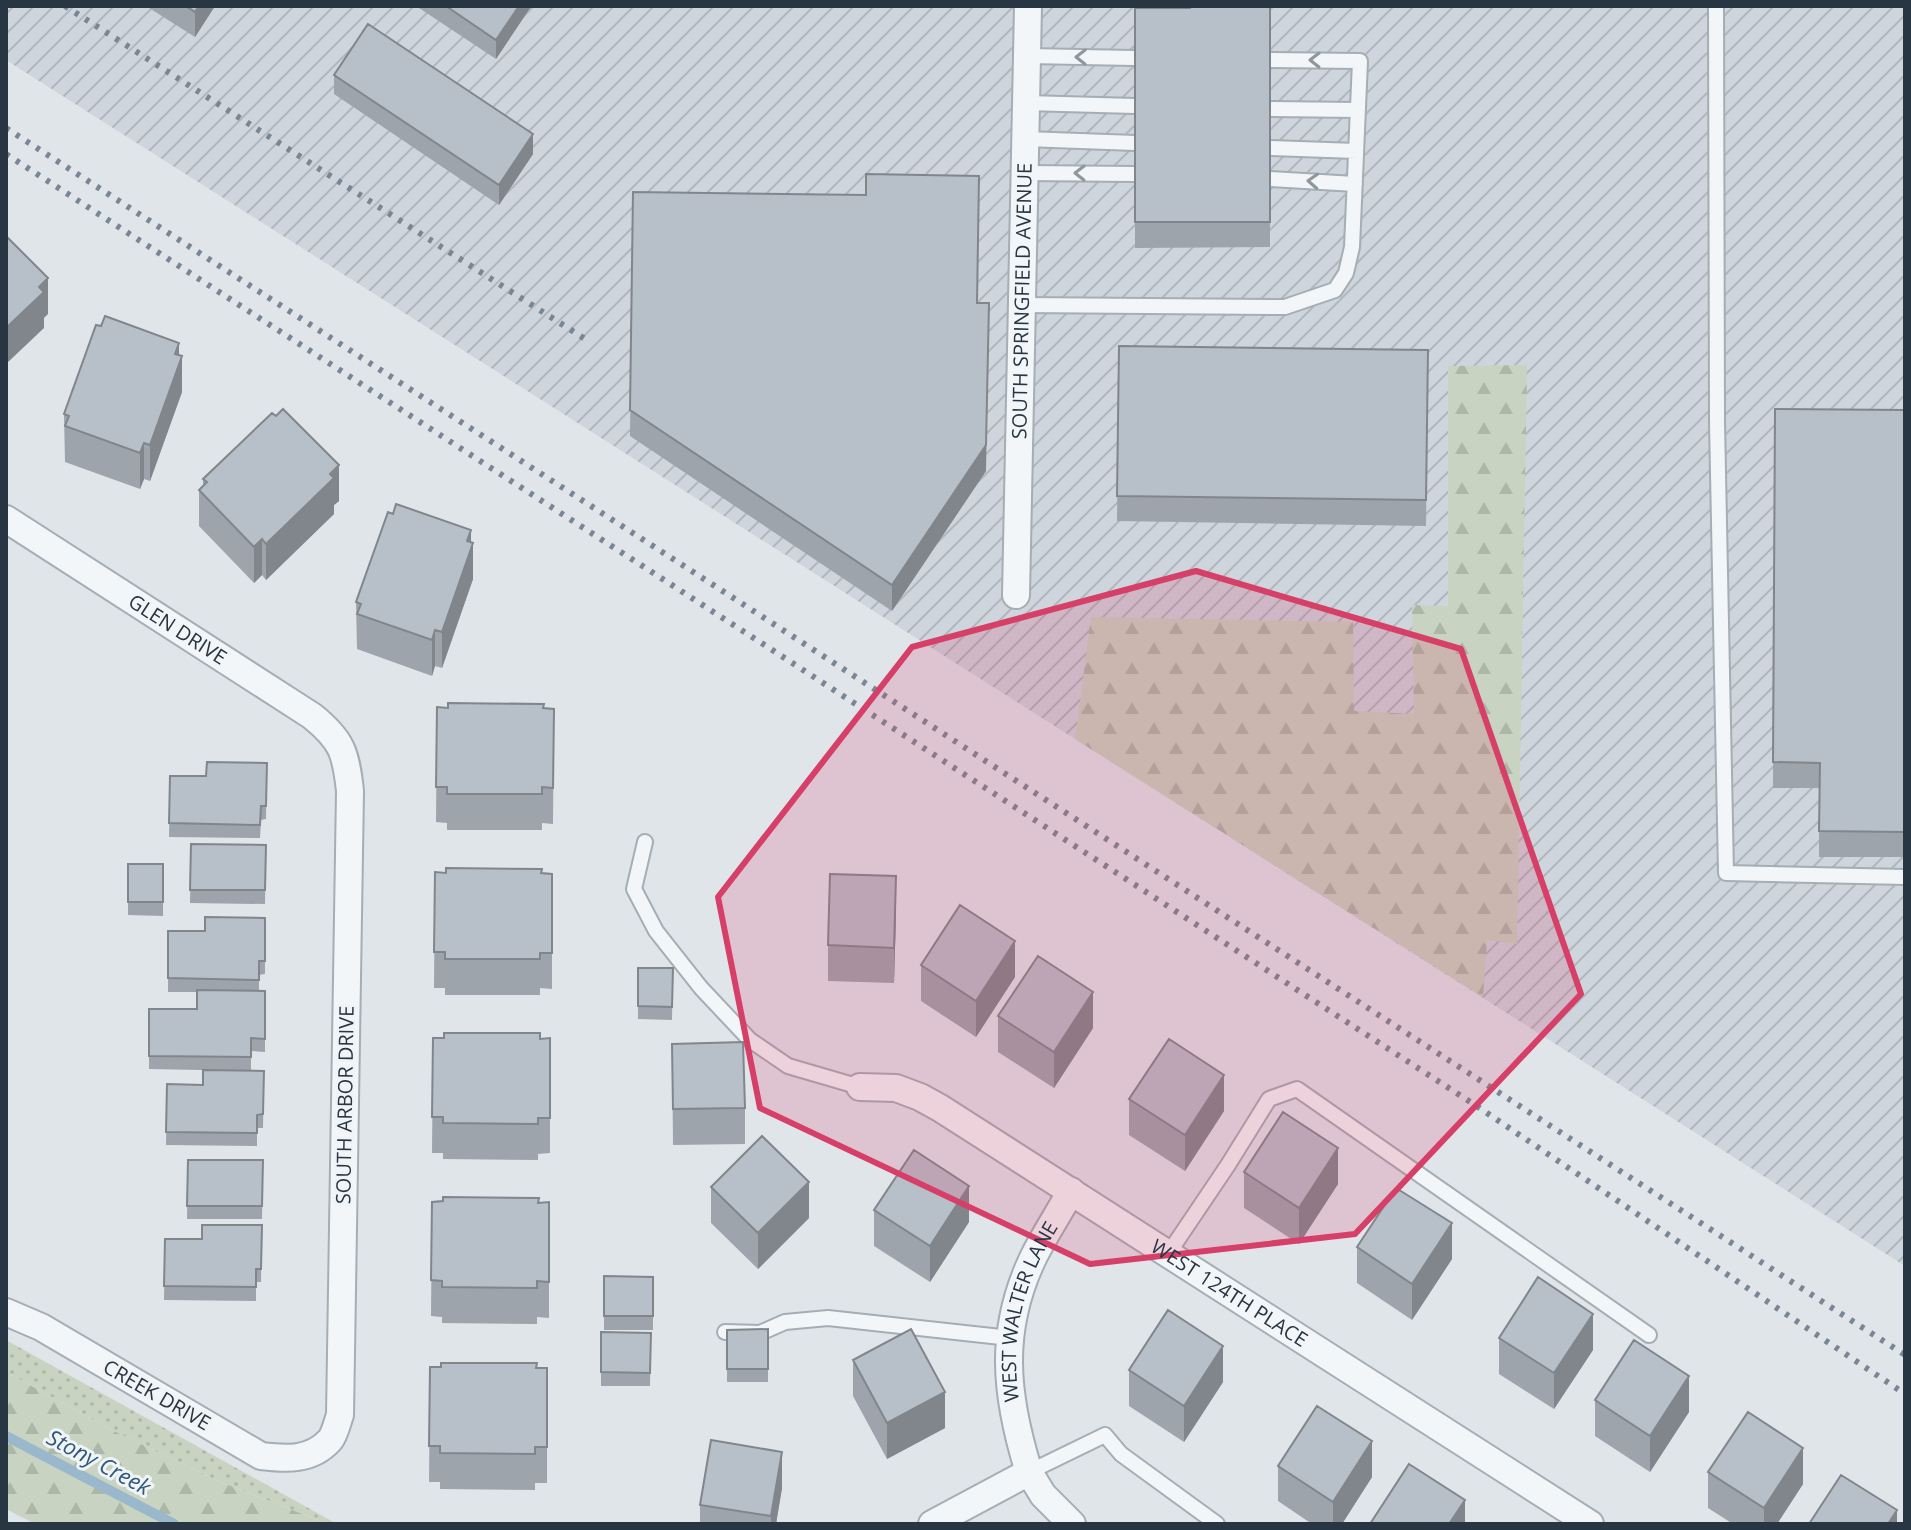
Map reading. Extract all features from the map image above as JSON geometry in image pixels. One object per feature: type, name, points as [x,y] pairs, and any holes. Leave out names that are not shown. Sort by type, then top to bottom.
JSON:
[{"type":"street","name":"SOUTH SPRINGFIELD AVENUE","points":[[1016,595],[1028,6]]},
{"type":"street","name":"GLEN DRIVE","points":[[6,519],[312,716],[331,731],[341,747]]},
{"type":"street","name":"SOUTH ARBOR DRIVE","points":[[312,1454],[331,1439],[340,1415],[350,791],[341,747]]},
{"type":"street","name":"WEST 124TH PLACE","points":[[860,1087],[896,1088],[920,1097],[1590,1524]]},
{"type":"street","name":"WEST WALTER LANE","points":[[1029,1472],[1012,1408],[1008,1366],[1011,1327],[1019,1293],[1034,1256],[1071,1191]]},
{"type":"street","name":"CREEK DRIVE","points":[[6,1312],[41,1327],[261,1456],[289,1459],[312,1454]]},
{"type":"street","points":[[932,1524],[1029,1472],[1043,1495],[1072,1524]]},
{"type":"lane","points":[[1716,6],[1717,422],[1726,873],[1905,877]]},
{"type":"lane","points":[[1027,56],[1135,58]]},
{"type":"lane","points":[[1022,305],[1285,307],[1335,290],[1346,273],[1352,247],[1360,61],[1270,60]]},
{"type":"lane","points":[[1026,103],[1135,106]]},
{"type":"lane","points":[[1270,109],[1358,110]]},
{"type":"lane","points":[[1025,139],[1135,143]]},
{"type":"lane","points":[[1271,148],[1356,151]]},
{"type":"lane","points":[[1024,173],[1135,174]]},
{"type":"lane","points":[[1270,179],[1355,184]]},
{"type":"lane","points":[[645,842],[634,889],[656,931],[701,988],[750,1040],[788,1066],[860,1087]]},
{"type":"lane","points":[[1168,1254],[1269,1099],[1297,1089],[1649,1335]]},
{"type":"lane","points":[[725,1332],[760,1333],[785,1322],[828,1318],[1010,1338]]},
{"type":"lane","points":[[1029,1472],[1105,1435],[1121,1454],[1217,1524]]},
{"type":"highlighted area","points":[[1196,571],[1461,649],[1581,994],[1355,1234],[1090,1264],[760,1108],[718,897],[912,647]]},
{"type":"shaded area","points":[[6,6],[1905,6],[1905,1266],[6,60]]},
{"type":"green space","points":[[1527,365],[1517,944],[1487,940],[1483,997],[1075,739],[1091,617],[1353,622],[1354,711],[1414,714],[1412,605],[1448,606],[1448,366]]},
{"type":"green space","points":[[6,1340],[337,1524],[328,1524],[216,1480],[112,1430],[6,1372]]},
{"type":"green space","points":[[6,1372],[112,1430],[216,1480],[328,1524],[35,1524],[6,1509]]},
{"type":"building","points":[[446,6],[519,6],[496,40]]},
{"type":"building","points":[[1270,6],[1270,222],[1135,222],[1135,8]]},
{"type":"building","points":[[368,24],[533,134],[499,185],[334,75]]},
{"type":"building","points":[[866,174],[979,176],[977,303],[989,303],[986,445],[892,585],[630,410],[633,192],[866,195]]},
{"type":"building","points":[[6,236],[48,278],[39,287],[44,292],[6,328]]},
{"type":"building","points":[[105,316],[179,343],[175,354],[182,356],[150,445],[144,443],[140,453],[65,426],[69,416],[64,414],[96,325],[101,326]]},
{"type":"building","points":[[1119,346],[1428,350],[1426,500],[1117,496]]},
{"type":"building","points":[[283,409],[339,465],[330,474],[334,478],[266,544],[262,539],[254,547],[199,490],[207,482],[203,479],[272,413],[276,416]]},
{"type":"building","points":[[1775,409],[1905,410],[1905,832],[1819,831],[1820,763],[1773,762]]},
{"type":"building","points":[[396,504],[471,530],[467,541],[473,543],[442,632],[435,630],[432,640],[357,614],[361,604],[356,602],[388,512],[393,514]]},
{"type":"building","points":[[448,703],[544,704],[543,708],[554,709],[553,788],[542,787],[542,794],[447,794],[447,787],[436,787],[437,707],[448,708]]},
{"type":"building","points":[[207,762],[267,763],[266,806],[261,806],[260,825],[169,823],[170,776],[206,776]]},
{"type":"building","points":[[191,844],[266,845],[265,890],[190,890]]},
{"type":"building","points":[[128,864],[163,864],[163,902],[128,902]]},
{"type":"building","points":[[446,868],[542,869],[541,873],[552,874],[552,953],[540,953],[540,959],[445,959],[445,952],[434,952],[435,872],[446,873]]},
{"type":"building","points":[[830,874],[896,876],[894,948],[828,945]]},
{"type":"building","points":[[960,905],[1015,941],[976,1001],[921,965]]},
{"type":"building","points":[[205,917],[265,918],[265,961],[259,961],[259,980],[168,978],[168,931],[205,931]]},
{"type":"building","points":[[1038,956],[1093,992],[1054,1052],[998,1016]]},
{"type":"building","points":[[638,968],[673,968],[672,1007],[638,1006]]},
{"type":"building","points":[[197,990],[265,991],[265,1039],[251,1038],[251,1057],[149,1056],[149,1009],[197,1009]]},
{"type":"building","points":[[444,1033],[540,1033],[540,1039],[550,1038],[550,1118],[538,1118],[538,1124],[443,1123],[443,1117],[432,1117],[433,1038],[444,1038]]},
{"type":"building","points":[[1169,1039],[1224,1075],[1185,1135],[1129,1099]]},
{"type":"building","points":[[743,1042],[745,1108],[673,1109],[672,1044]]},
{"type":"building","points":[[203,1070],[264,1071],[263,1114],[257,1115],[257,1133],[166,1132],[167,1084],[203,1085]]},
{"type":"building","points":[[1283,1112],[1338,1148],[1299,1208],[1244,1172]]},
{"type":"building","points":[[762,1136],[809,1182],[758,1233],[711,1187]]},
{"type":"building","points":[[914,1150],[969,1186],[930,1246],[874,1210]]},
{"type":"building","points":[[188,1160],[263,1160],[262,1206],[187,1206]]},
{"type":"building","points":[[1396,1188],[1452,1223],[1412,1284],[1357,1247]]},
{"type":"building","points":[[443,1197],[539,1198],[538,1203],[549,1202],[549,1282],[537,1281],[537,1288],[442,1287],[442,1281],[431,1280],[432,1202],[443,1201]]},
{"type":"building","points":[[202,1225],[262,1225],[261,1269],[256,1269],[256,1287],[164,1286],[165,1239],[202,1239]]},
{"type":"building","points":[[604,1276],[653,1277],[653,1316],[604,1316]]},
{"type":"building","points":[[1538,1277],[1593,1314],[1554,1373],[1499,1338]]},
{"type":"building","points":[[1168,1310],[1223,1346],[1184,1406],[1129,1370]]},
{"type":"building","points":[[768,1329],[768,1369],[727,1369],[727,1330]]},
{"type":"building","points":[[911,1329],[945,1392],[887,1423],[853,1360]]},
{"type":"building","points":[[601,1332],[651,1333],[650,1373],[601,1372]]},
{"type":"building","points":[[1634,1340],[1689,1376],[1650,1436],[1595,1400]]},
{"type":"building","points":[[441,1363],[537,1363],[536,1368],[547,1368],[547,1447],[535,1447],[535,1454],[440,1453],[440,1446],[429,1446],[430,1367],[441,1367]]},
{"type":"building","points":[[1317,1406],[1372,1441],[1333,1502],[1278,1466]]},
{"type":"building","points":[[1748,1412],[1803,1448],[1764,1508],[1708,1472]]},
{"type":"building","points":[[711,1440],[782,1452],[771,1516],[700,1505]]},
{"type":"building","points":[[1409,1464],[1465,1500],[1449,1524],[1370,1524]]},
{"type":"building","points":[[1841,1475],[1897,1510],[1888,1524],[1809,1524]]},
{"type":"waterway","name":"Stony Creek","points":[[6,1436],[174,1524]]},
{"type":"railway","points":[[65,6],[585,339]]},
{"type":"railway","points":[[6,128],[1905,1355]]},
{"type":"railway","points":[[6,154],[1472,1103],[1905,1394]]}]
